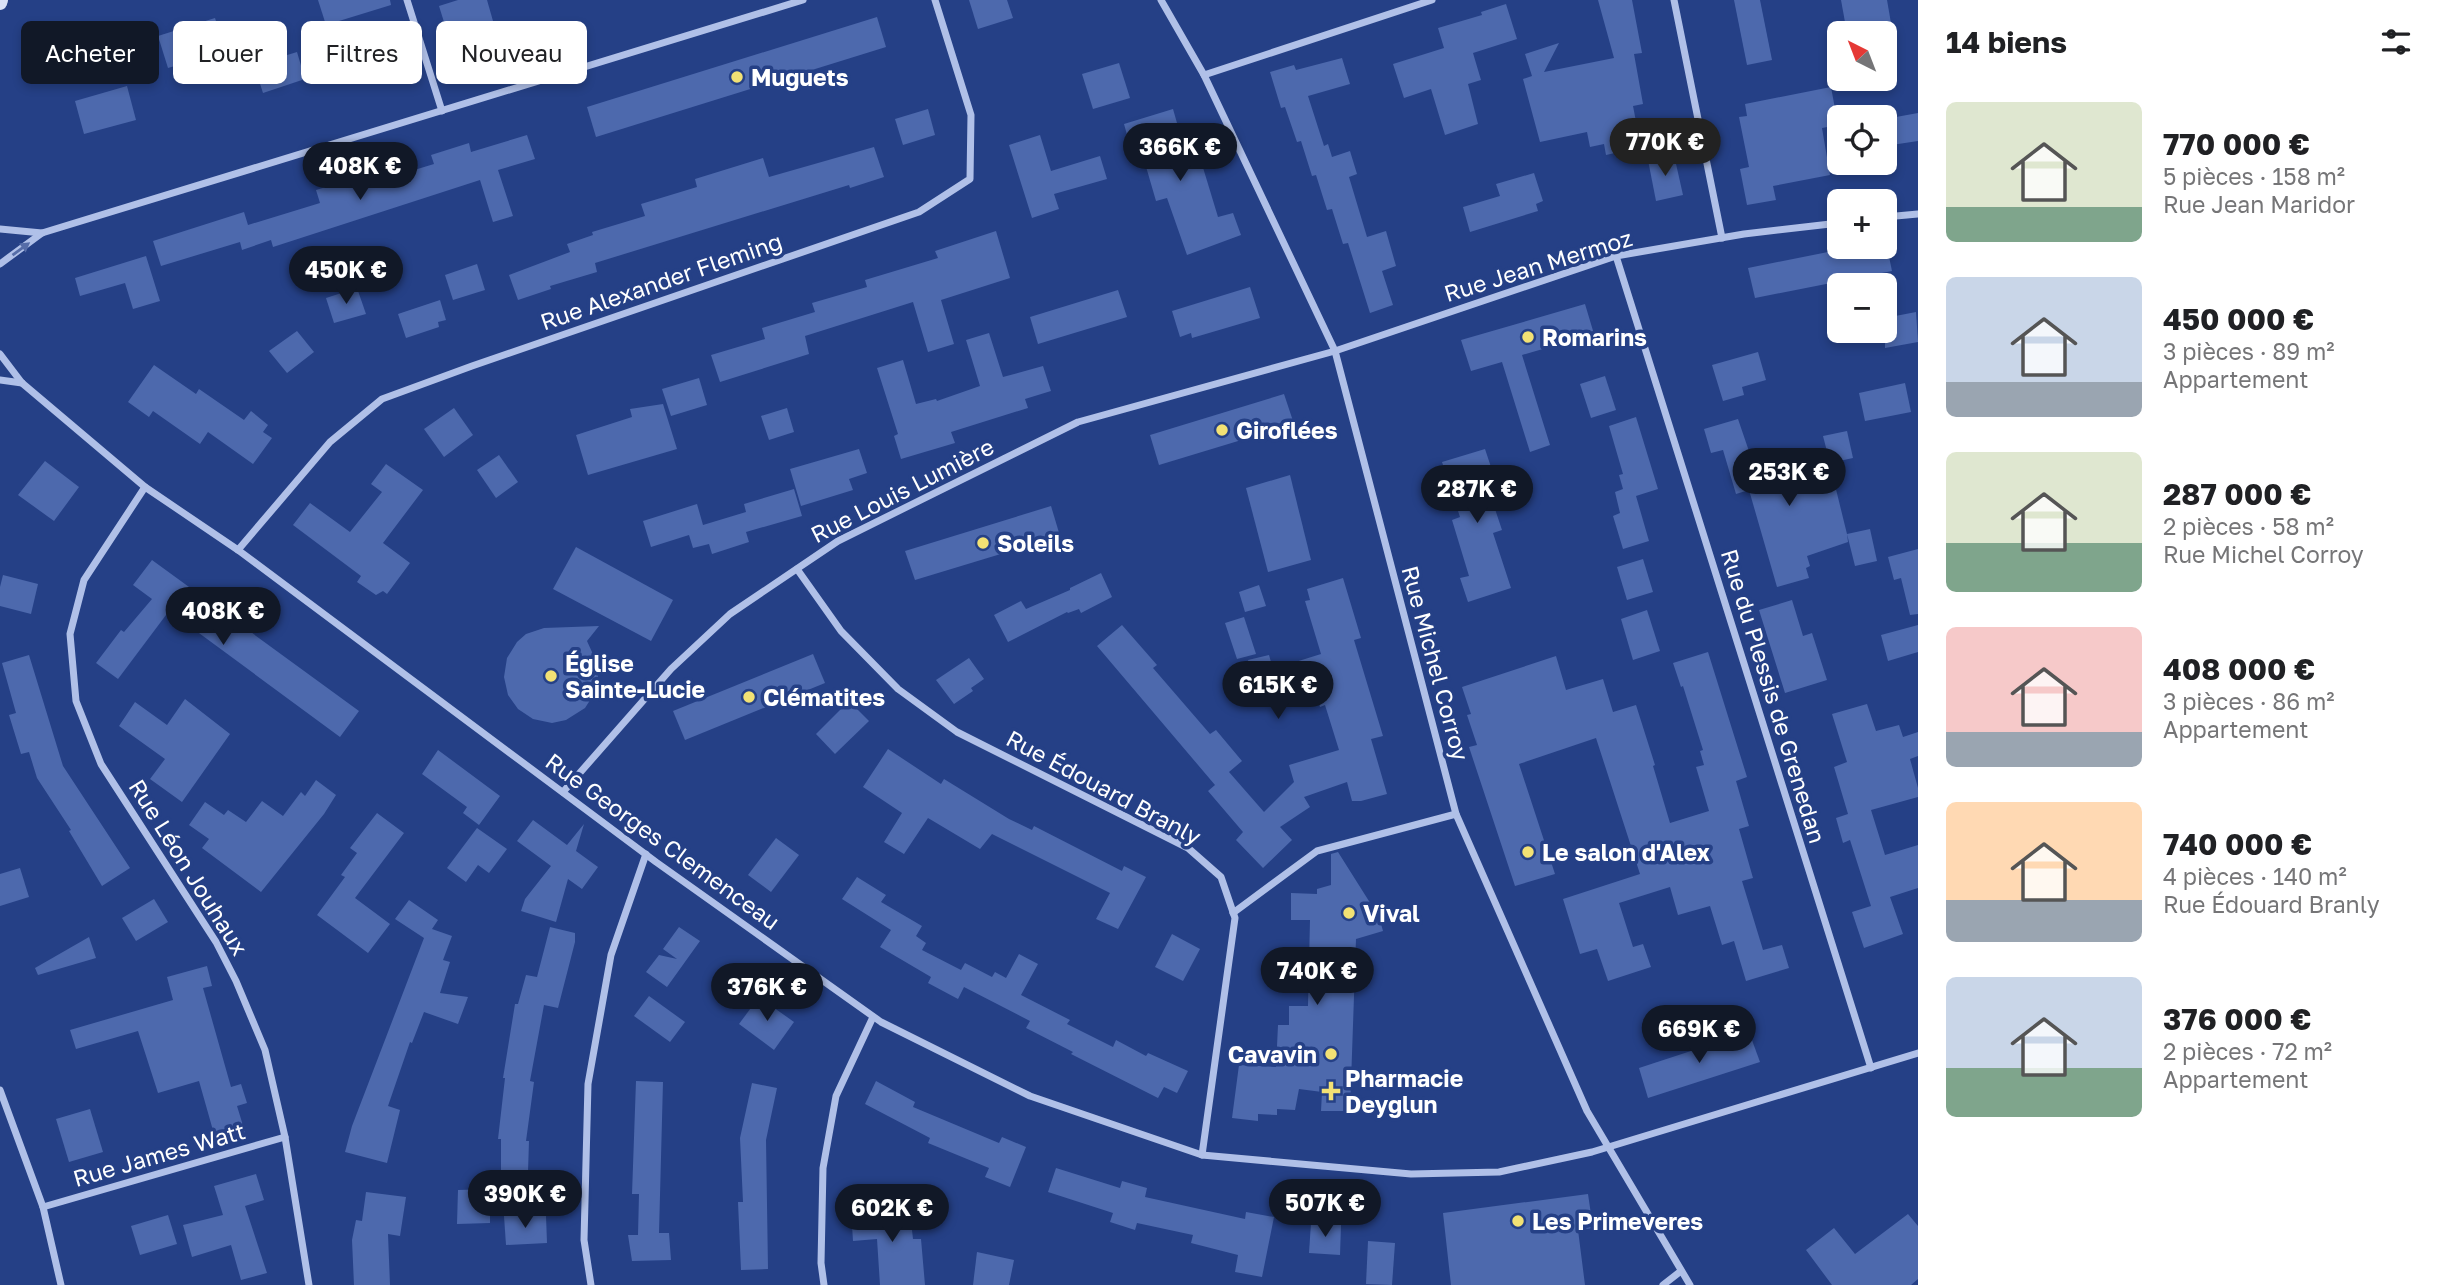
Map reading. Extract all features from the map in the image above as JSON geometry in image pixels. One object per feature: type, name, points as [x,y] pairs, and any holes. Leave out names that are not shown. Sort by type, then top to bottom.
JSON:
[{"type":"street","points":[[407,0],[442,111]]},
{"type":"street","points":[[0,264],[42,233],[803,0]]},
{"type":"street","name":"Rue Alexander Fleming","points":[[238,550],[330,442],[382,399],[919,212],[970,179],[971,115],[935,0]]},
{"type":"street","name":"Rue Michel Corroy","points":[[1160,0],[1204,75],[1335,351],[1456,814],[1587,1111],[1690,1285]]},
{"type":"street","points":[[1204,75],[1432,0]]},
{"type":"street","points":[[1674,0],[1722,238]]},
{"type":"street","points":[[1897,217],[1918,214]]},
{"type":"street","name":"Rue Jean Mermoz","points":[[1335,351],[1616,256],[1722,238],[1827,225]]},
{"type":"street","points":[[0,229],[42,233]]},
{"type":"street","name":"Rue du Plessis de Grenedan","points":[[1616,256],[1871,1068]]},
{"type":"street","name":"Rue Louis Lumière","points":[[562,792],[671,669],[730,614],[838,541],[1078,422],[1335,351]]},
{"type":"street","name":"Rue Georges Clemenceau","points":[[0,354],[22,383],[145,487],[238,550],[646,854],[873,1017],[1030,1096],[1202,1155],[1411,1174],[1499,1172],[1554,1162],[1918,1053]]},
{"type":"street","points":[[0,380],[22,383]]},
{"type":"street","name":"Rue Léon Jouhaux","points":[[145,487],[84,580],[70,634],[76,701],[101,764],[216,942],[236,981],[264,1050],[285,1137],[309,1285]]},
{"type":"street","name":"Rue Édouard Branly","points":[[796,569],[841,631],[898,689],[957,732],[1188,848],[1221,877],[1235,918],[1202,1155]]},
{"type":"street","points":[[1233,913],[1317,851],[1456,814]]},
{"type":"street","points":[[591,1285],[584,1240],[587,1084],[611,956],[646,854]]},
{"type":"street","points":[[824,1285],[821,1263],[823,1168],[835,1097],[873,1017]]},
{"type":"street","points":[[0,1090],[43,1207],[61,1285]]},
{"type":"street","name":"Rue James Watt","points":[[43,1207],[285,1137]]},
{"type":"street","points":[[1663,1285],[1681,1271]]},
{"type":"building","points":[[318,0],[390,0],[391,5],[339,21],[325,21]]},
{"type":"building","points":[[458,0],[487,0],[493,21],[444,21],[439,6]]},
{"type":"building","points":[[969,0],[1007,0],[1013,18],[978,29]]},
{"type":"building","points":[[1598,0],[1632,0],[1642,53],[1634,54],[1643,104],[1633,106],[1641,147],[1606,155],[1604,144],[1590,147],[1587,132],[1540,142],[1523,79],[1532,76],[1525,54],[1559,43],[1544,72],[1614,58]]},
{"type":"building","points":[[1734,0],[1760,0],[1772,60],[1747,65]]},
{"type":"building","points":[[1841,0],[1887,0],[1891,21],[1845,21]]},
{"type":"building","points":[[1506,4],[1517,39],[1473,53],[1481,80],[1468,84],[1478,124],[1445,135],[1431,89],[1404,98],[1393,64],[1444,48],[1438,28],[1482,15],[1481,12]]},
{"type":"building","name":"Muguets","points":[[877,17],[886,47],[596,137],[587,107]]},
{"type":"building","points":[[173,31],[173,67],[168,68],[159,36]]},
{"type":"building","points":[[297,52],[301,80],[263,93],[260,84],[287,84],[287,55]]},
{"type":"building","points":[[1342,58],[1350,84],[1308,96],[1324,146],[1328,144],[1332,157],[1350,151],[1357,174],[1349,177],[1367,237],[1386,231],[1396,266],[1382,271],[1393,305],[1370,313],[1348,243],[1343,244],[1332,209],[1327,210],[1301,141],[1297,142],[1285,107],[1281,108],[1270,72],[1294,65],[1296,70]]},
{"type":"building","points":[[1119,63],[1130,98],[1093,109],[1082,74]]},
{"type":"building","points":[[127,86],[136,120],[84,134],[75,101]]},
{"type":"building","points":[[1827,88],[1827,91],[1832,91],[1834,105],[1827,105],[1827,127],[1822,128],[1827,175],[1830,175],[1773,186],[1776,200],[1747,205],[1740,169],[1749,167],[1739,117],[1747,116],[1745,104]]},
{"type":"building","points":[[928,109],[935,135],[903,145],[895,119]]},
{"type":"building","points":[[1173,109],[1189,165],[1201,161],[1218,217],[1233,213],[1241,235],[1187,255],[1167,198],[1156,201],[1140,146],[1131,149],[1124,124]]},
{"type":"building","points":[[1918,113],[1918,141],[1897,144],[1897,117]]},
{"type":"building","points":[[527,135],[535,159],[498,170],[513,216],[493,222],[480,180],[273,247],[271,240],[242,250],[240,242],[161,266],[153,241],[244,212],[248,225],[320,203],[316,190],[353,179],[355,188],[434,164],[431,155],[469,143],[471,152]]},
{"type":"building","points":[[1040,135],[1051,171],[1100,156],[1107,179],[1054,194],[1059,209],[1032,218],[1009,145]]},
{"type":"building","points":[[874,147],[884,177],[850,188],[849,185],[595,263],[597,272],[550,286],[551,289],[518,300],[509,275],[570,252],[567,244],[593,235],[592,232],[645,216],[641,204],[697,187],[695,179],[763,158],[769,177]]},
{"type":"building","points":[[1674,155],[1683,195],[1656,201],[1648,160]]},
{"type":"building","points":[[1534,173],[1543,201],[1536,204],[1538,211],[1470,232],[1463,207],[1500,196],[1496,184]]},
{"type":"building","points":[[996,231],[1010,278],[941,300],[954,344],[928,352],[913,302],[805,336],[809,354],[720,382],[711,355],[765,339],[762,328],[815,312],[812,303],[867,287],[865,280],[938,258],[935,251]]},
{"type":"building","points":[[1827,252],[1827,259],[1890,259],[1892,271],[1827,273],[1827,284],[1755,298],[1748,268]]},
{"type":"building","points":[[146,256],[160,301],[133,309],[125,283],[80,296],[75,278]]},
{"type":"building","points":[[477,264],[485,290],[453,300],[445,275]]},
{"type":"building","points":[[1250,287],[1260,318],[1192,338],[1191,333],[1180,337],[1172,311]]},
{"type":"building","points":[[357,288],[366,314],[334,323],[326,298]]},
{"type":"building","points":[[1118,290],[1127,317],[1038,344],[1030,317]]},
{"type":"building","points":[[440,300],[446,320],[438,322],[439,327],[406,338],[398,314]]},
{"type":"building","name":"Romarins","points":[[1585,304],[1594,334],[1522,355],[1550,445],[1530,452],[1502,362],[1471,371],[1461,340]]},
{"type":"building","points":[[1916,312],[1918,342],[1885,348],[1885,343],[1897,343],[1897,316]]},
{"type":"building","points":[[297,331],[314,352],[287,373],[269,351]]},
{"type":"building","points":[[989,333],[1003,377],[1043,366],[1051,391],[1025,399],[1028,408],[951,432],[955,443],[901,459],[894,436],[898,434],[877,368],[903,360],[916,404],[936,399],[937,401],[980,386],[966,340]]},
{"type":"building","points":[[1758,352],[1766,380],[1742,387],[1744,395],[1723,401],[1712,365]]},
{"type":"building","points":[[154,365],[196,394],[199,389],[244,420],[251,411],[268,425],[263,432],[272,438],[253,464],[208,432],[200,444],[153,411],[149,417],[128,402]]},
{"type":"building","points":[[1605,376],[1616,410],[1591,418],[1580,384]]},
{"type":"building","points":[[699,378],[707,405],[671,416],[662,389]]},
{"type":"building","points":[[1905,383],[1911,412],[1865,421],[1859,393]]},
{"type":"building","name":"Giroflées","points":[[1284,394],[1294,424],[1159,465],[1150,435]]},
{"type":"building","points":[[663,404],[677,449],[588,475],[576,435],[632,417],[630,409]]},
{"type":"building","points":[[454,408],[473,435],[444,457],[424,429]]},
{"type":"building","points":[[787,408],[794,432],[769,440],[761,416]]},
{"type":"building","points":[[1636,417],[1658,489],[1636,496],[1649,541],[1623,549],[1613,516],[1620,513],[1615,492],[1623,489],[1619,475],[1623,474],[1609,426]]},
{"type":"building","points":[[1738,419],[1753,463],[1779,456],[1787,482],[1831,469],[1848,542],[1807,556],[1809,578],[1777,587],[1749,490],[1736,494],[1723,450],[1711,453],[1704,429]]},
{"type":"building","points":[[1847,431],[1853,458],[1830,463],[1823,436]]},
{"type":"building","points":[[859,449],[867,473],[849,479],[853,490],[801,506],[790,469]]},
{"type":"building","points":[[1485,449],[1493,473],[1484,476],[1502,530],[1493,533],[1511,588],[1468,602],[1460,578],[1469,576],[1452,520],[1460,517],[1442,462]]},
{"type":"building","points":[[499,455],[518,482],[496,498],[477,470]]},
{"type":"building","points":[[45,461],[79,487],[54,521],[18,495]]},
{"type":"building","points":[[386,464],[423,490],[383,543],[410,563],[387,594],[383,591],[376,595],[357,582],[361,576],[293,525],[310,503],[350,532],[382,492],[371,484]]},
{"type":"building","points":[[1290,475],[1311,560],[1268,572],[1246,488]]},
{"type":"building","points":[[794,489],[802,516],[746,532],[749,542],[712,554],[709,544],[693,548],[689,535],[651,547],[643,521],[697,504],[703,525],[746,512],[744,504]]},
{"type":"building","name":"Soleils","points":[[1051,506],[1060,536],[915,580],[905,551]]},
{"type":"building","points":[[1870,529],[1877,561],[1855,566],[1847,534]]},
{"type":"building","points":[[576,547],[673,600],[651,641],[553,589]]},
{"type":"building","points":[[1918,549],[1918,614],[1910,615],[1901,578],[1894,580],[1888,557]]},
{"type":"building","points":[[1643,559],[1653,592],[1627,600],[1617,567]]},
{"type":"building","points":[[152,560],[359,711],[340,737],[169,611],[118,679],[96,663],[121,630],[124,632],[152,599],[133,585]]},
{"type":"building","points":[[1101,573],[1112,597],[1081,613],[1079,609],[1067,612],[1008,642],[994,615],[1021,601],[1026,609]]},
{"type":"building","points":[[3,575],[38,584],[31,614],[0,606]]},
{"type":"building","points":[[1343,578],[1361,638],[1354,640],[1383,736],[1371,739],[1387,794],[1352,801],[1347,782],[1304,797],[1310,807],[1280,827],[1292,840],[1263,868],[1236,840],[1243,832],[1208,791],[1215,785],[1097,646],[1122,625],[1157,665],[1153,668],[1210,734],[1216,730],[1242,761],[1229,772],[1264,812],[1294,782],[1289,765],[1339,750],[1325,705],[1320,707],[1314,686],[1261,702],[1248,660],[1269,655],[1273,669],[1321,654],[1305,601],[1310,600],[1307,589]]},
{"type":"building","points":[[1259,585],[1266,606],[1245,612],[1239,592]]},
{"type":"building","points":[[1792,600],[1803,636],[1812,633],[1827,680],[1785,693],[1759,610]]},
{"type":"building","points":[[1647,610],[1660,651],[1633,660],[1621,619]]},
{"type":"building","points":[[1244,617],[1256,654],[1237,659],[1225,623]]},
{"type":"building","points":[[1918,625],[1918,652],[1888,661],[1881,635]]},
{"type":"building","name":"Église Sainte-Lucie","points":[[599,626],[587,641],[597,663],[598,678],[596,691],[585,708],[566,720],[552,723],[533,719],[518,709],[508,695],[504,677],[507,658],[517,642],[526,634],[544,628]]},
{"type":"building","points":[[1708,652],[1747,777],[1736,781],[1749,826],[1739,829],[1753,878],[1742,881],[1763,950],[1782,945],[1789,968],[1746,981],[1734,941],[1722,945],[1710,906],[1678,915],[1670,887],[1619,903],[1633,947],[1643,944],[1651,967],[1608,981],[1597,949],[1580,954],[1563,899],[1640,874],[1596,738],[1519,764],[1555,874],[1515,886],[1469,747],[1477,745],[1467,715],[1471,714],[1462,687],[1556,656],[1566,690],[1603,679],[1613,712],[1636,705],[1670,823],[1709,811],[1696,767],[1704,765],[1700,751],[1703,750],[1673,663]]},
{"type":"building","name":"Clématites","points":[[813,654],[825,683],[685,740],[673,711]]},
{"type":"building","points":[[29,655],[63,766],[130,868],[102,886],[69,831],[71,830],[37,778],[29,752],[21,754],[9,715],[16,713],[2,663]]},
{"type":"building","points":[[969,658],[984,679],[971,688],[973,691],[954,704],[936,680]]},
{"type":"building","points":[[185,699],[230,734],[182,802],[150,779],[165,759],[119,726],[135,702],[167,725]]},
{"type":"building","points":[[849,701],[869,721],[835,754],[816,734]]},
{"type":"building","points":[[1867,704],[1876,731],[1899,725],[1903,737],[1918,732],[1918,756],[1910,759],[1918,797],[1871,810],[1885,855],[1918,845],[1918,888],[1890,897],[1903,934],[1864,948],[1852,912],[1871,906],[1850,840],[1843,843],[1836,818],[1848,814],[1834,767],[1847,762],[1832,714]]},
{"type":"building","points":[[888,749],[941,784],[944,779],[1009,819],[1032,830],[1034,826],[1122,871],[1124,866],[1146,877],[1118,929],[1096,919],[1110,893],[992,834],[980,849],[928,818],[904,854],[884,842],[902,813],[863,787]]},
{"type":"building","points":[[438,750],[500,796],[479,825],[463,813],[467,807],[422,774]]},
{"type":"building","points":[[316,780],[336,795],[324,814],[261,892],[202,848],[209,839],[189,825],[205,802],[224,815],[228,810],[246,822],[262,801],[283,816],[301,792],[305,796]]},
{"type":"building","points":[[377,813],[404,833],[355,898],[390,924],[368,953],[317,915],[345,877],[341,875],[357,853],[350,848]]},
{"type":"building","points":[[533,820],[567,845],[584,824],[576,851],[598,867],[582,889],[568,879],[556,922],[521,911],[525,899],[551,866],[517,841]]},
{"type":"building","points":[[477,828],[507,849],[489,873],[478,865],[466,882],[447,868]]},
{"type":"building","points":[[776,838],[799,855],[771,892],[748,875]]},
{"type":"building","points":[[1338,852],[1379,917],[1383,931],[1356,939],[1350,1111],[1321,1111],[1322,1092],[1299,1089],[1295,1110],[1277,1109],[1277,1115],[1258,1114],[1258,1121],[1232,1118],[1239,1065],[1276,1067],[1278,1025],[1289,1025],[1289,1006],[1308,1006],[1310,920],[1291,920],[1291,893],[1317,894],[1317,889],[1331,885],[1331,854]]},
{"type":"building","points":[[20,868],[29,897],[0,906],[0,874]]},
{"type":"building","points":[[857,877],[886,895],[881,902],[922,926],[916,936],[926,943],[922,950],[961,970],[965,963],[992,977],[995,972],[1006,978],[1019,954],[1038,964],[1021,995],[1070,1020],[1067,1024],[1113,1047],[1116,1040],[1146,1056],[1148,1053],[1188,1071],[1177,1093],[1164,1087],[1158,1098],[1071,1054],[1073,1052],[1026,1028],[1030,1021],[964,987],[958,999],[928,983],[931,977],[880,947],[891,930],[842,899]]},
{"type":"building","points":[[154,899],[168,922],[136,941],[122,918]]},
{"type":"building","points":[[409,900],[438,920],[432,929],[452,936],[443,960],[450,962],[440,993],[468,997],[458,1024],[424,1012],[412,1043],[410,1042],[388,1106],[400,1110],[387,1163],[345,1152],[352,1126],[424,938],[395,919]]},
{"type":"building","points":[[550,927],[575,933],[575,942],[558,1008],[544,1005],[530,1081],[534,1082],[526,1141],[529,1141],[528,1172],[501,1171],[501,1139],[498,1139],[503,1078],[515,1004],[518,1004],[526,975],[537,977]]},
{"type":"building","points":[[679,927],[700,941],[667,987],[646,972],[659,955],[677,959],[663,949]]},
{"type":"building","points":[[1172,934],[1200,949],[1183,981],[1155,967]]},
{"type":"building","points":[[89,937],[96,958],[38,975],[35,968]]},
{"type":"building","points":[[207,966],[212,986],[203,988],[231,1087],[241,1084],[247,1103],[237,1106],[245,1132],[216,1141],[199,1081],[158,1093],[138,1031],[76,1049],[70,1030],[173,1000],[167,977]]},
{"type":"building","points":[[649,996],[685,1022],[670,1042],[634,1016]]},
{"type":"building","points":[[759,997],[794,1022],[774,1050],[739,1024]]},
{"type":"building","points":[[1749,1032],[1760,1062],[1648,1098],[1639,1068]]},
{"type":"building","points":[[636,1081],[663,1082],[659,1233],[669,1233],[671,1260],[632,1261],[628,1235],[638,1235],[639,1194],[632,1194]]},
{"type":"building","points":[[876,1081],[915,1102],[913,1107],[999,1143],[1002,1137],[1026,1147],[1010,1187],[985,1177],[989,1168],[928,1143],[930,1138],[865,1104]]},
{"type":"building","points":[[752,1083],[777,1088],[766,1140],[768,1269],[741,1270],[738,1202],[743,1202],[740,1138]]},
{"type":"building","points":[[90,1109],[103,1152],[69,1162],[56,1119]]},
{"type":"building","points":[[1056,1168],[1120,1188],[1122,1181],[1147,1188],[1145,1197],[1245,1219],[1246,1212],[1274,1217],[1262,1277],[1235,1272],[1238,1255],[1191,1243],[1193,1235],[1137,1223],[1135,1230],[1110,1222],[1113,1213],[1048,1192]]},
{"type":"building","points":[[256,1174],[264,1200],[245,1206],[267,1273],[241,1280],[231,1245],[192,1257],[183,1225],[223,1215],[214,1186]]},
{"type":"building","points":[[490,1189],[490,1223],[457,1224],[458,1190]]},
{"type":"building","points":[[366,1192],[406,1197],[400,1236],[388,1234],[390,1285],[354,1285],[352,1240],[356,1220],[362,1221]]},
{"type":"building","points":[[1588,1194],[1593,1228],[1578,1230],[1585,1285],[1451,1285],[1443,1213]]},
{"type":"building","points":[[898,1207],[910,1212],[913,1239],[921,1239],[925,1285],[880,1285],[877,1239],[853,1241],[851,1210]]},
{"type":"building","points":[[1908,1214],[1918,1226],[1918,1279],[1911,1285],[1832,1285],[1806,1250],[1834,1228],[1855,1254]]},
{"type":"building","points":[[168,1215],[177,1244],[140,1255],[131,1226]]},
{"type":"building","points":[[504,1216],[546,1216],[547,1243],[506,1245]]},
{"type":"building","points":[[1311,1223],[1341,1225],[1340,1255],[1309,1253]]},
{"type":"building","points":[[1368,1241],[1395,1243],[1392,1285],[1366,1284]]},
{"type":"building","points":[[977,1252],[1014,1260],[1009,1285],[973,1285]]},
{"type":"place","name":"Muguets","points":[[737,77]]},
{"type":"place","name":"Romarins","points":[[1528,337]]},
{"type":"place","name":"Giroflées","points":[[1222,430]]},
{"type":"place","name":"Soleils","points":[[983,543]]},
{"type":"place","name":"Église Sainte-Lucie","points":[[551,676]]},
{"type":"place","name":"Clématites","points":[[749,697]]},
{"type":"place","name":"Le salon d'Alex","points":[[1528,852]]},
{"type":"place","name":"Vival","points":[[1349,913]]},
{"type":"place","name":"Cavavin","points":[[1331,1054]]},
{"type":"place","name":"Pharmacie Deyglun","points":[[1331,1091]]},
{"type":"place","name":"Les Primeveres","points":[[1518,1221]]}]
